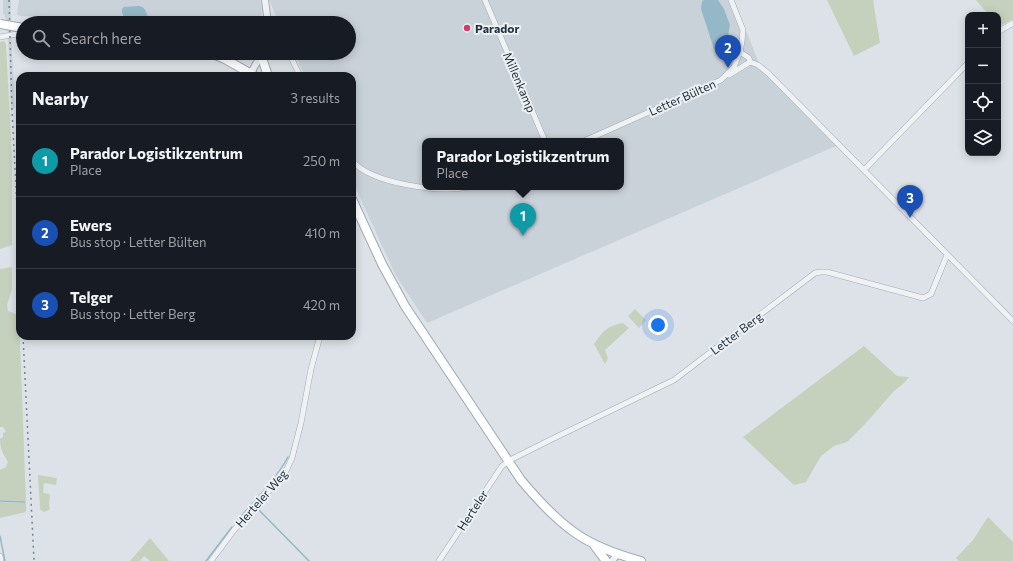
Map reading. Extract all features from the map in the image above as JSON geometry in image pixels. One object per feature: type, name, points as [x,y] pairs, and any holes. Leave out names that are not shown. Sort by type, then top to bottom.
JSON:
[{"type":"main road","points":[[0,24],[16,27]]},
{"type":"main road","points":[[227,60],[249,72]]},
{"type":"main road","points":[[264,60],[267,72]]},
{"type":"main road","points":[[356,214],[405,306],[521,480],[542,504],[574,533],[618,558],[631,558],[641,561]]},
{"type":"main road","points":[[590,541],[606,561]]},
{"type":"street","points":[[265,0],[267,16]]},
{"type":"street","name":"Millenkamp","points":[[485,0],[544,138]]},
{"type":"street","name":"Letter Bülten","points":[[591,138],[724,78],[734,67],[740,52],[743,30],[731,0]]},
{"type":"street","points":[[1001,30],[1013,23]]},
{"type":"street","points":[[0,37],[16,34]]},
{"type":"street","points":[[740,52],[749,58],[750,62],[758,65],[768,73],[1013,321]]},
{"type":"street","points":[[254,72],[260,60]]},
{"type":"street","points":[[292,60],[298,72]]},
{"type":"street","points":[[724,78],[750,62]]},
{"type":"street","points":[[864,170],[965,66]]},
{"type":"street","points":[[356,164],[373,176],[422,187]]},
{"type":"street","name":"Letter Berg","points":[[508,462],[674,380],[815,273],[827,272],[923,298],[931,294],[947,255]]},
{"type":"street","name":"Herteler Weg","points":[[211,561],[234,530],[286,471],[292,458],[302,423],[311,370],[319,340]]},
{"type":"street","name":"Herteler","points":[[439,561],[498,471],[508,462]]},
{"type":"street","points":[[0,556],[1,561]]},
{"type":"street","points":[[612,561],[615,557],[618,558]]},
{"type":"shaded area","points":[[3,0],[11,0],[15,108],[11,109],[8,34],[6,19],[3,13]]},
{"type":"shaded area","points":[[19,0],[260,0],[262,9],[262,16],[17,15]]},
{"type":"shaded area","points":[[269,0],[734,0],[760,66],[836,146],[427,323],[396,276],[356,189],[356,72],[303,72],[297,60],[356,60],[356,16],[276,16]]},
{"type":"green space","points":[[827,0],[873,0],[880,43],[854,56]]},
{"type":"green space","points":[[976,0],[1013,0],[1013,19],[1001,25],[1001,12],[986,12]]},
{"type":"green space","points":[[4,41],[6,44],[12,160],[12,245],[0,249],[0,42]]},
{"type":"green space","points":[[12,267],[12,289],[7,305],[8,311],[16,314],[16,340],[20,340],[26,501],[0,500],[0,470],[6,467],[8,462],[2,451],[0,439],[3,437],[3,433],[6,432],[3,427],[0,427],[0,269]]},
{"type":"green space","points":[[635,309],[646,320],[639,328],[628,316]]},
{"type":"green space","points":[[623,323],[629,328],[605,350],[608,358],[605,364],[594,344],[609,327]]},
{"type":"green space","points":[[864,346],[897,376],[909,377],[847,442],[834,446],[821,456],[806,482],[794,485],[743,437]]},
{"type":"green space","points":[[38,475],[57,478],[56,485],[44,483],[43,493],[50,494],[50,508],[44,512],[40,509]]},
{"type":"green space","points":[[0,502],[26,503],[26,512],[0,518]]},
{"type":"green space","points":[[988,517],[1013,542],[1013,561],[959,561],[956,558],[973,540]]},
{"type":"green space","points":[[150,538],[169,561],[150,561],[144,556],[140,561],[130,561]]},
{"type":"water","points":[[718,0],[724,9],[730,25],[727,42],[730,54],[726,62],[719,57],[714,49],[701,9],[702,1]]},
{"type":"water","points":[[124,7],[143,7],[148,16],[123,16],[122,9]]},
{"type":"waterway","points":[[236,522],[271,483],[288,457]]},
{"type":"waterway","points":[[0,501],[25,502]]},
{"type":"waterway","points":[[258,509],[309,561]]},
{"type":"waterway","points":[[206,561],[232,527]]},
{"type":"waterway","points":[[0,536],[5,561]]},
{"type":"railway","points":[[9,0],[16,188]]},
{"type":"railway","points":[[23,340],[34,561]]},
{"type":"place","name":"Parador","points":[[467,28]]},
{"type":"place","name":"Ewers","points":[[728,68]]},
{"type":"place","name":"Telger","points":[[910,218]]},
{"type":"place","name":"Parador Logistikzentrum","points":[[523,236]]}]
